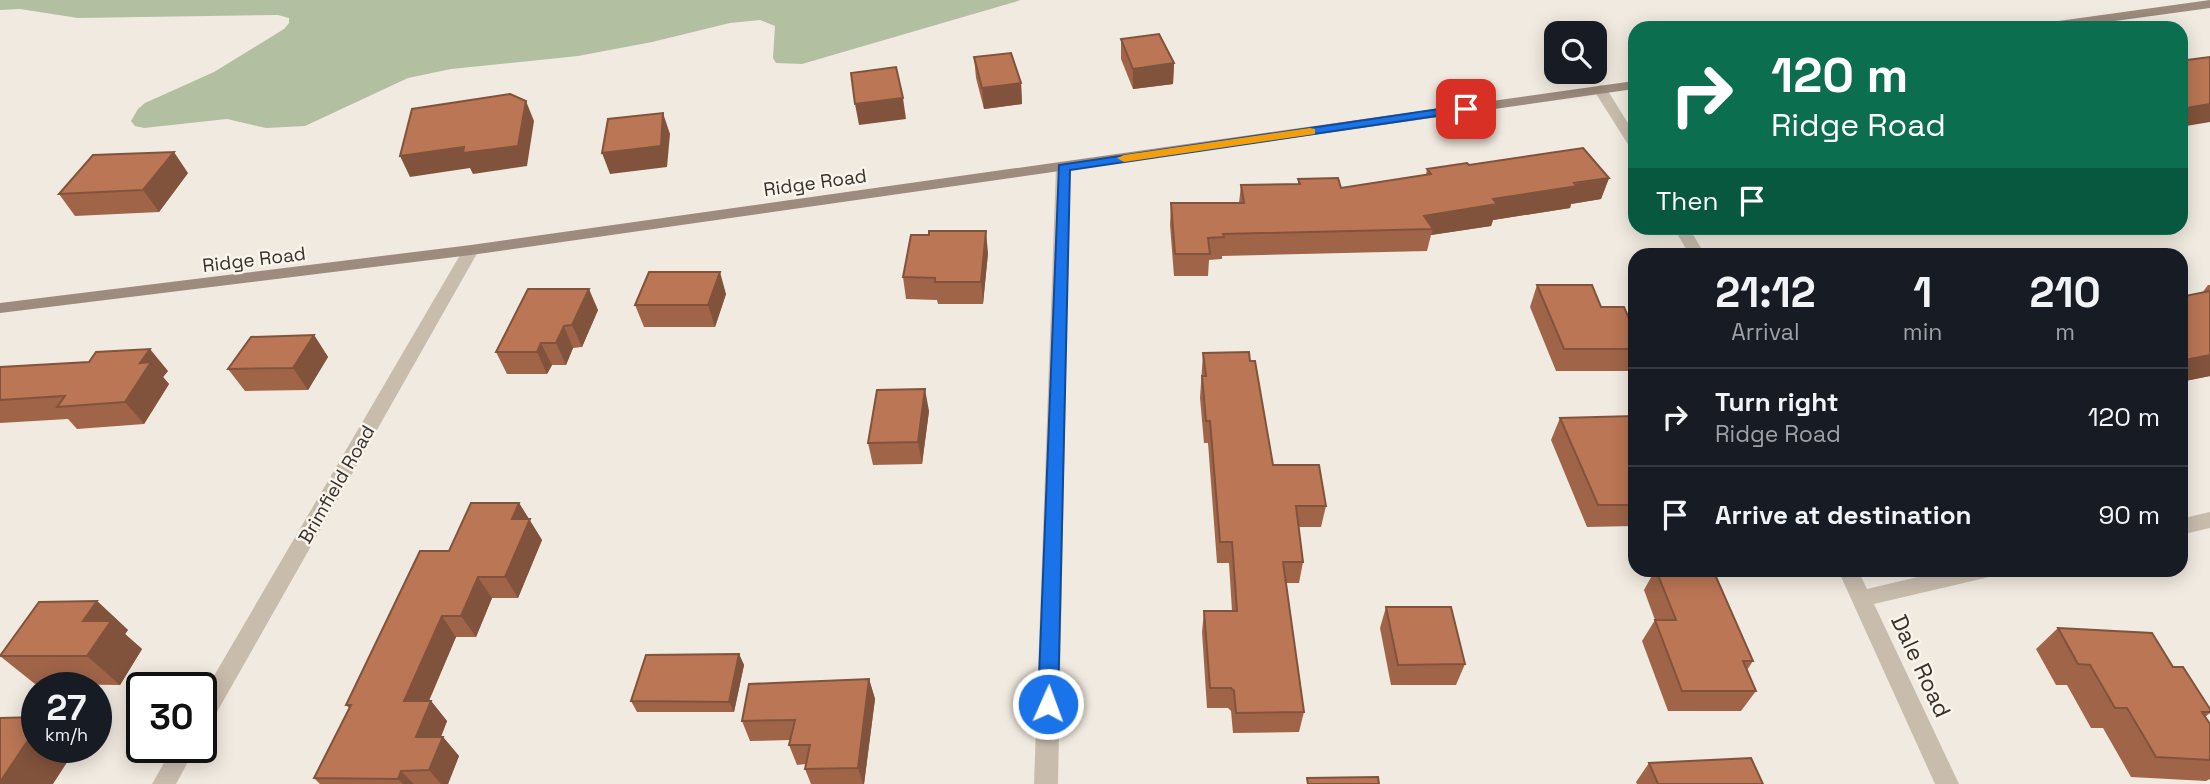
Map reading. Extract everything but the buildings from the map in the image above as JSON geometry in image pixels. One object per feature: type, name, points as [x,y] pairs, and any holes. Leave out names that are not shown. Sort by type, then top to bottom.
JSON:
[{"type":"street","points":[[2087,21],[2210,4]]},
{"type":"street","name":"Ridge Road","points":[[0,308],[151,292],[471,250],[1628,86]]},
{"type":"street","points":[[1600,89],[1628,133]]},
{"type":"street","points":[[1046,784],[1063,167]]},
{"type":"street","name":"Brimfield Road","points":[[217,691],[471,250]]},
{"type":"street","points":[[2188,525],[2210,520]]},
{"type":"street","name":"Dale Road","points":[[1851,577],[1947,784]]},
{"type":"street","points":[[1861,598],[1954,577]]},
{"type":"street","points":[[164,784],[176,763]]},
{"type":"green space","points":[[0,0],[1021,0],[802,64],[776,63],[773,58],[775,26],[760,20],[730,23],[578,56],[451,69],[408,78],[305,126],[266,128],[227,119],[144,128],[135,126],[131,121],[145,103],[214,72],[284,29],[289,18],[278,15],[78,18],[20,9],[0,10]]},
{"type":"slow traffic","points":[[1124,158],[1310,131]]},
{"type":"route","points":[[1048,704],[1063,167],[1466,109]]}]
